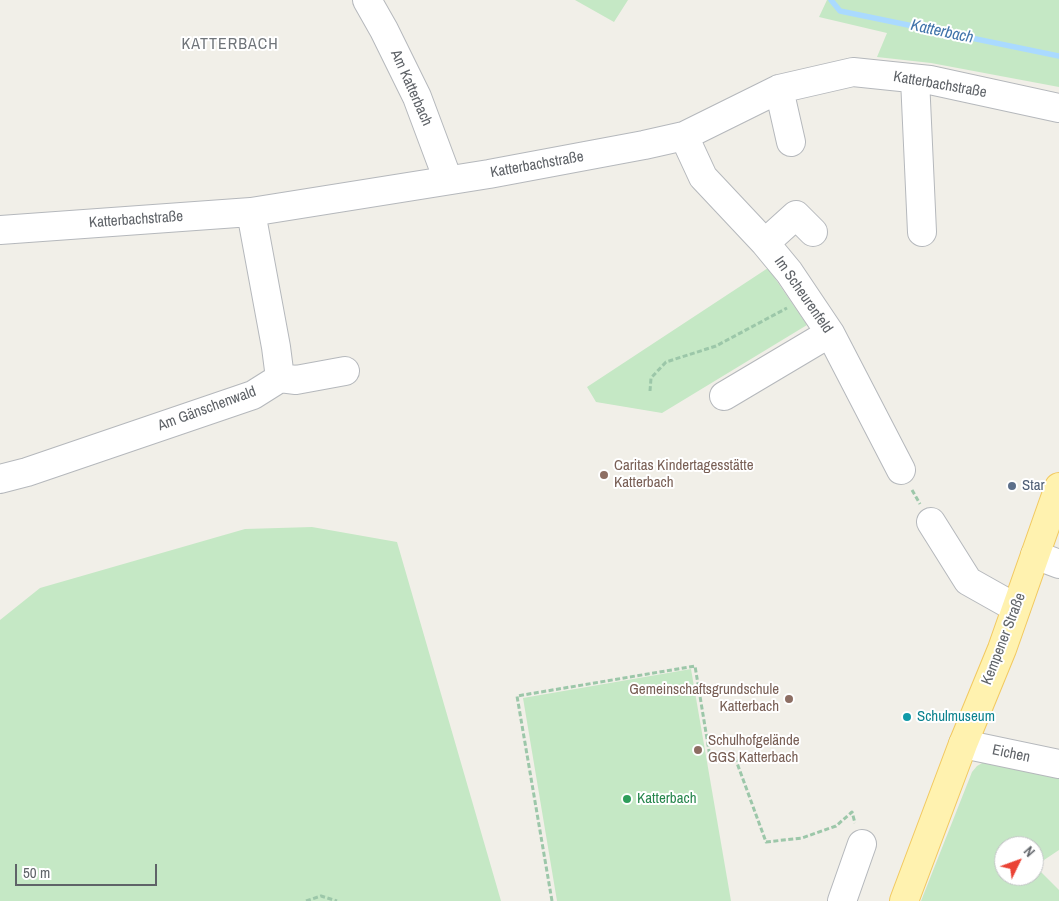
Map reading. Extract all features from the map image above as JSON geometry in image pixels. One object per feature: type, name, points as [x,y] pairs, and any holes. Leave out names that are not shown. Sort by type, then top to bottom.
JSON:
[{"type":"main road","name":"Kempener Straße","points":[[904,901],[1016,608],[1047,559],[1059,487]]},
{"type":"street","name":"Am Katterbach","points":[[367,0],[418,97],[448,180]]},
{"type":"street","name":"Katterbachstraße","points":[[0,230],[251,212],[634,147],[684,136],[779,89],[853,72],[930,80],[1059,108]]},
{"type":"street","points":[[915,79],[922,232]]},
{"type":"street","points":[[779,89],[792,142]]},
{"type":"street","name":"Im Scheurenfeld","points":[[684,136],[703,178],[765,243],[789,272],[830,333],[900,470]]},
{"type":"street","points":[[251,212],[280,378],[296,380],[345,371]]},
{"type":"street","points":[[765,243],[796,215],[813,232]]},
{"type":"street","points":[[724,396],[830,333]]},
{"type":"street","name":"Am Gänschenwald","points":[[0,479],[27,472],[253,395],[280,378]]},
{"type":"street","points":[[931,522],[968,581],[1016,608]]},
{"type":"street","name":"Eichen","points":[[964,744],[1059,764]]},
{"type":"street","points":[[842,901],[858,833]]},
{"type":"path","points":[[650,391],[651,378],[666,362],[716,346],[805,297]]},
{"type":"path","points":[[900,470],[931,522]]},
{"type":"path","points":[[552,901],[517,696],[694,666],[710,757],[733,752],[766,842],[802,838],[836,826],[852,812],[858,833]]},
{"type":"path","points":[[306,901],[322,896],[338,901]]},
{"type":"green space","points":[[575,0],[628,0],[614,22]]},
{"type":"green space","points":[[827,0],[1059,0],[1059,87],[931,63],[877,57],[887,33],[819,17]]},
{"type":"green space","points":[[768,268],[807,325],[662,413],[596,402],[587,387]]},
{"type":"green space","points":[[312,527],[397,542],[501,901],[0,901],[0,620],[40,588],[245,529]]},
{"type":"green space","name":"Katterbach","points":[[691,669],[731,901],[557,901],[523,698]]},
{"type":"green space","points":[[984,762],[1059,776],[1059,850],[1044,860],[1044,836],[994,836],[994,886],[1044,886],[1044,875],[1059,890],[1059,901],[921,901],[972,772]]},
{"type":"waterway","name":"Katterbach","points":[[831,0],[840,11],[1059,56]]},
{"type":"place","name":"Caritas Kindertagesstätte Katterbach","points":[[604,475]]},
{"type":"place","name":"Star","points":[[1012,486]]},
{"type":"place","name":"Gemeinschaftsgrundschule Katterbach","points":[[789,699]]},
{"type":"place","name":"Schulmuseum","points":[[907,717]]},
{"type":"place","name":"Schulhofgelände GGS Katterbach","points":[[698,750]]},
{"type":"place","name":"Katterbach","points":[[627,799]]},
{"type":"district","name":"KATTERBACH","points":[[230,45]]}]
